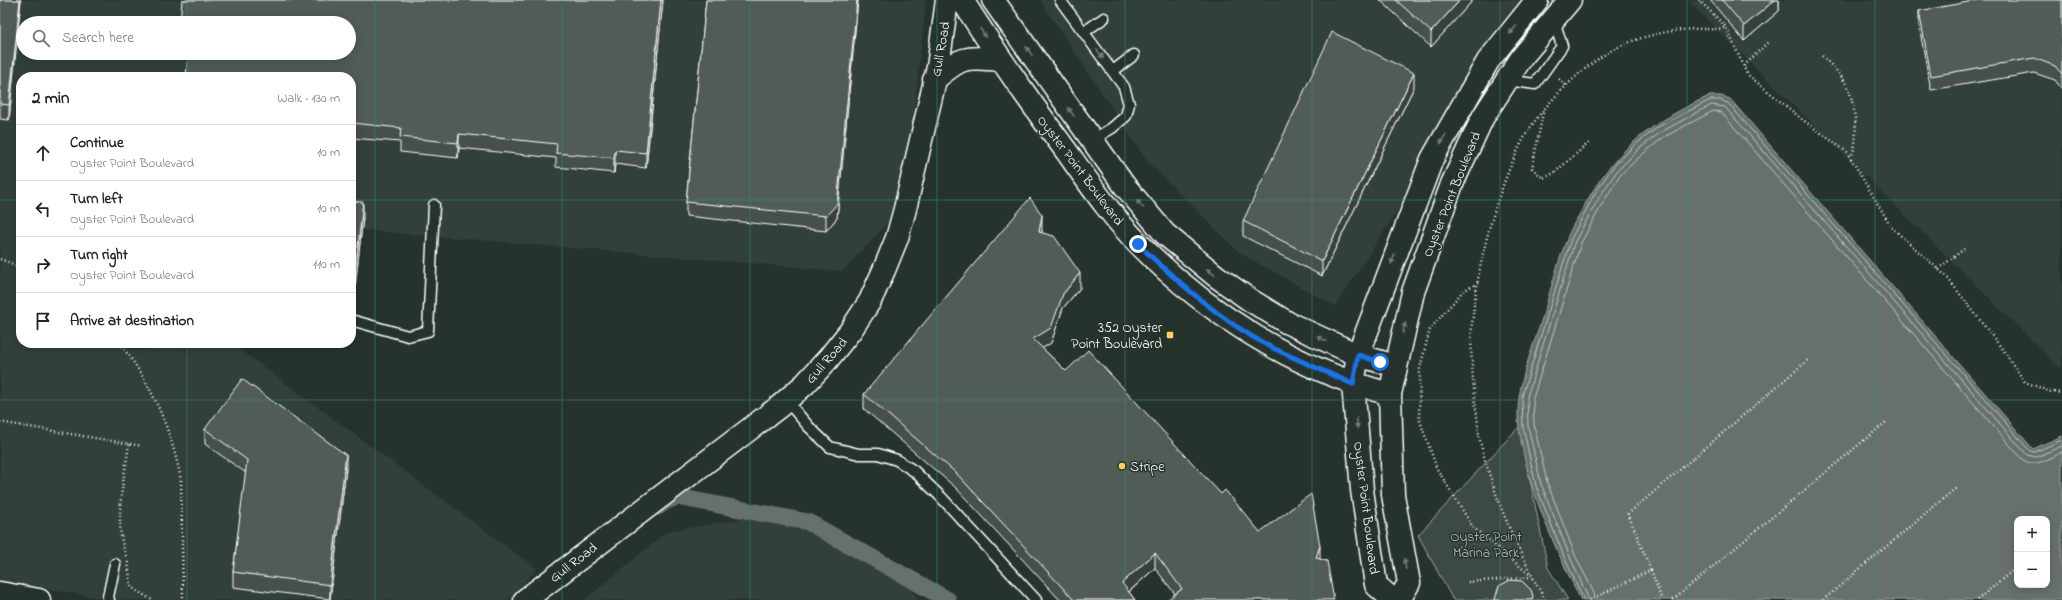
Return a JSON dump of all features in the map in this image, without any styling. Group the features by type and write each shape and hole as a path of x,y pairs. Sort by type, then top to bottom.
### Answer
{"street":[{"name":"Gull Road","path":"525,600 786,400 805,384 828,359 851,330 870,301 897,238 934,80 947,0"},
{"name":"Oyster Point Boulevard","path":"962,0 1000,60 1119,220 1138,244 1179,282 1232,322 1266,344 1353,384 1390,394"},
{"name":"Oyster Point Boulevard","path":"993,0 1124,185 1165,234 1216,276 1250,300 1288,323 1358,355 1395,366"},
{"name":"Oyster Point Boulevard","path":"1393,600 1376,585 1362,490 1353,384 1358,355 1432,159 1488,61 1537,0"},
{"name":"Oyster Point Boulevard","path":"1399,600 1409,583 1393,495 1390,394 1395,366 1413,292 1449,191 1483,117 1522,57 1570,0"},
{"path":"934,80 949,67 966,58 1000,60"},
{"path":"1468,96 1488,108"},
{"path":"0,593 39,600"}],"lane":[{"path":"1060,0 1124,87 1129,104 1126,116 1112,128 1092,140"},
{"path":"1084,32 1104,18"},
{"path":"1113,71 1134,54"},
{"path":"356,321 408,336 428,331 434,205"},
{"path":"786,400 809,427 830,447 859,454 878,454 897,460 914,471 941,497 1036,600"},
{"path":"110,600 108,597 115,564"}],"path":[{"path":"1698,0 1726,27 1747,74 1803,120 1847,152 1892,228 1946,276 2025,382 2050,392 2062,393"},
{"path":"1545,600 1520,554 1499,502 1480,444 1472,376 1472,325 1483,255 1498,200 1526,135 1566,86 1604,55 1656,32 1696,29 1720,30 1726,27"},
{"path":"1744,66 1769,41"},
{"path":"1822,56 1844,80 1849,90 1856,134 1856,148 1851,158"},
{"path":"1559,79 1566,86"},
{"path":"1543,113 1532,168 1543,178 1554,173 1591,141"},
{"path":"1938,270 1964,248"},
{"path":"0,259 16,265"},
{"path":"1479,283 1463,291 1430,329 1420,368 1419,418 1437,469 1473,527 1532,577"},
{"path":"123,348 130,356 148,387 166,428 178,467 181,494 183,600"},
{"path":"1662,600 1628,514 1809,359"},
{"path":"0,422 142,446"},
{"path":"1673,600 1886,422"},
{"path":"129,444 121,497 121,528 124,552 130,567 131,587 152,600"},
{"path":"1822,600 1956,488"},
{"path":"1977,600 2014,569"},
{"path":"1590,600 1651,570"},
{"path":"1468,582 1532,577"}],"shaded area":[{"path":"0,0 926,0 904,205 843,271 356,229 356,72 16,72 16,348 130,348 134,350 162,348 238,348 537,569 508,600 110,600 0,580"},
{"path":"1040,0 1536,0 1335,306 1240,253 1148,162"},
{"path":"1687,0 2062,0 2062,366 2060,368"},
{"path":"793,511 893,567 919,600 585,600 668,531"}],"green space":[{"name":"Oyster Point Marina Park","path":"1519,427 1548,568 1568,600 1453,600 1418,535"}],"water":[{"path":"1709,96 1721,96 1730,99 2033,449 2062,436 2062,600 1581,600 1552,538 1528,473 1519,428 1518,415 1521,389 1527,363 1568,235 1594,189 1620,155 1651,128"}],"building":[{"path":"0,0 20,0 18,16 16,16 16,38 9,105 0,104"},
{"path":"182,0 661,0 646,153 615,150 614,158 556,153 557,144 459,134 458,143 400,137 401,128 356,124 356,72 186,72 187,60 356,60 356,16 181,16"},
{"path":"706,0 857,0 837,204 826,216 686,202"},
{"path":"1396,0 1460,0 1431,32"},
{"path":"1722,0 1775,0 1744,26"},
{"path":"1979,0 2062,0 2062,74 2055,66 2034,58 1931,76 1919,11"},
{"path":"1332,32 1414,73 1322,261 1243,221"},
{"path":"1030,198 1042,215 1039,232 1054,236 1080,273 1063,294 1051,328 1033,339 1066,371 1088,350 1221,494 1225,490 1260,532 1311,494 1320,546 1316,558 1327,561 1334,600 1167,600 1182,589 1155,553 1122,583 1135,600 1074,600 956,473 864,394"},
{"path":"356,201 363,202 356,264"},
{"path":"242,379 346,455 330,585 233,572 247,460 205,429"},
{"path":"1510,580 1522,581 1531,590 1533,596 1532,600 1495,600 1499,586"}],"waterway":[{"path":"658,507 666,501 677,497 808,522 948,600"}],"place":[{"name":"352 Oyster Point Boulevard","path":"1170,335"},
{"name":"Stripe","path":"1122,466"}],"route":[{"path":"1138,244 1179,282 1232,322 1266,344 1353,384 1358,355 1380,362"}]}
